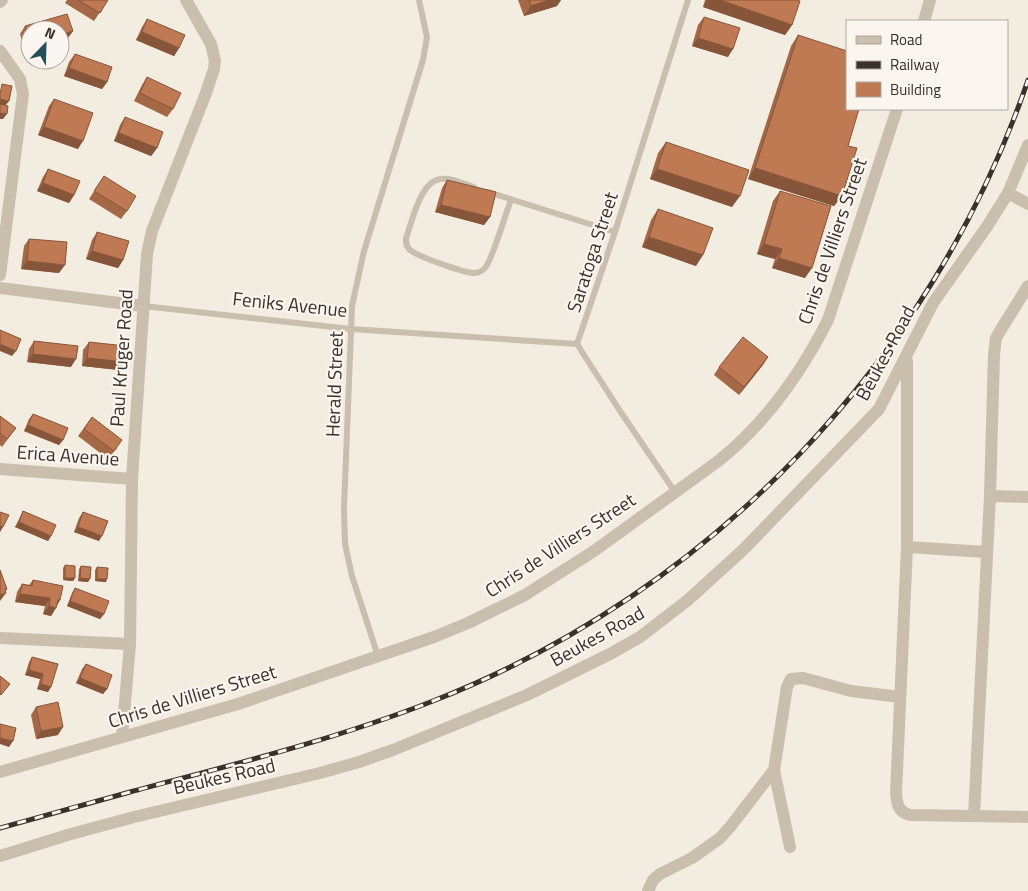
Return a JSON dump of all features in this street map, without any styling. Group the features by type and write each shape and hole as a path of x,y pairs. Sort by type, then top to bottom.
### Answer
{"street":[{"name":"Paul Kruger Road","path":"122,737 130,644 132,479 148,254 152,231 206,93 215,61 210,44 186,0"},
{"path":"924,20 930,0"},
{"path":"0,51 20,79 23,104 0,276"},
{"name":"Chris de Villiers Street","path":"0,772 238,704 460,626 525,595 594,550 736,447 775,403 828,320 897,110"},
{"name":"Beukes Road","path":"0,856 134,817 359,762 527,695 640,637 676,610 750,543 879,409 933,304 1008,193 1028,146"},
{"path":"1008,193 1028,204"},
{"path":"974,816 990,496 995,344 1000,330 1028,286"},
{"name":"Feniks Avenue","path":"0,288 143,306"},
{"path":"907,355 907,547 896,793 899,809 910,815 1028,817"},
{"name":"Erica Avenue","path":"0,469 132,479"},
{"path":"990,496 1028,497"},
{"path":"907,547 986,552"},
{"path":"0,638 130,644"},
{"path":"790,847 774,770 787,688 791,679 803,678 851,691 900,697"},
{"path":"648,891 653,880 660,874 692,858 720,838 774,770"}],"lane":[{"name":"Herald Street","path":"378,656 352,576 345,544 344,507 352,306 357,275 423,60 427,37 419,0"},
{"name":"Saratoga Street","path":"577,344 615,232 688,0"},
{"path":"511,200 489,261 482,270 474,273 451,267 414,252 408,246 406,238 421,197 425,189 439,179 451,179 511,200 615,232"},
{"name":"Feniks Avenue","path":"143,306 351,329 577,344"},
{"path":"577,344 675,492"}],"building":[{"path":"78,0 108,0 100,13"},
{"path":"529,0 549,0 531,6"},
{"path":"720,0 797,0 800,1 792,25"},
{"path":"67,14 69,20 46,20"},
{"path":"704,17 740,28 733,49 698,38"},
{"path":"147,19 185,35 179,48 142,32"},
{"path":"798,35 846,51 846,110 859,110 848,146 857,148 842,196 755,168"},
{"path":"75,54 112,67 107,82 70,68"},
{"path":"147,77 181,93 173,109 140,93"},
{"path":"2,84 12,86 9,101 0,99"},
{"path":"54,99 93,113 83,141 44,127"},
{"path":"0,104 8,106 7,114 0,113"},
{"path":"125,117 163,132 157,148 119,133"},
{"path":"666,142 749,170 740,196 657,169"},
{"path":"48,169 80,181 74,195 43,183"},
{"path":"104,176 136,196 127,211 94,191"},
{"path":"447,180 496,192 490,217 441,205"},
{"path":"780,191 831,206 812,268 779,258 782,249 764,244"},
{"path":"658,209 713,228 703,255 649,237"},
{"path":"97,232 129,241 123,260 92,251"},
{"path":"29,239 67,242 65,265 27,261"},
{"path":"0,330 21,339 16,351 0,344"},
{"path":"743,337 768,357 744,387 719,367"},
{"path":"34,341 78,346 76,359 33,354"},
{"path":"89,342 126,346 125,362 87,358"},
{"path":"33,414 68,428 63,440 28,425"},
{"path":"0,416 16,428 7,439 0,433"},
{"path":"92,417 122,440 114,451 84,429"},
{"path":"23,511 56,525 51,536 19,522"},
{"path":"0,512 9,515 3,527 0,526"},
{"path":"83,512 108,521 102,536 78,527"},
{"path":"65,565 75,566 75,578 65,578"},
{"path":"81,566 91,567 90,579 80,578"},
{"path":"97,567 108,568 107,579 97,579"},
{"path":"0,570 7,589 5,589 6,593 0,595"},
{"path":"33,580 63,586 56,608 49,606 50,598 20,594 22,584 32,586"},
{"path":"75,588 109,601 104,614 70,601"},
{"path":"32,657 58,664 51,687 41,684 43,674 29,670"},
{"path":"86,664 112,675 107,689 80,678"},
{"path":"0,676 10,684 1,695 0,694"},
{"path":"58,702 63,727 41,731 36,707"},
{"path":"0,724 16,728 13,741 0,738"}],"railway":[{"path":"0,828 282,751 396,715 433,701 534,655 629,598 718,531 798,455 871,371 933,280 986,183 1028,80"}]}
